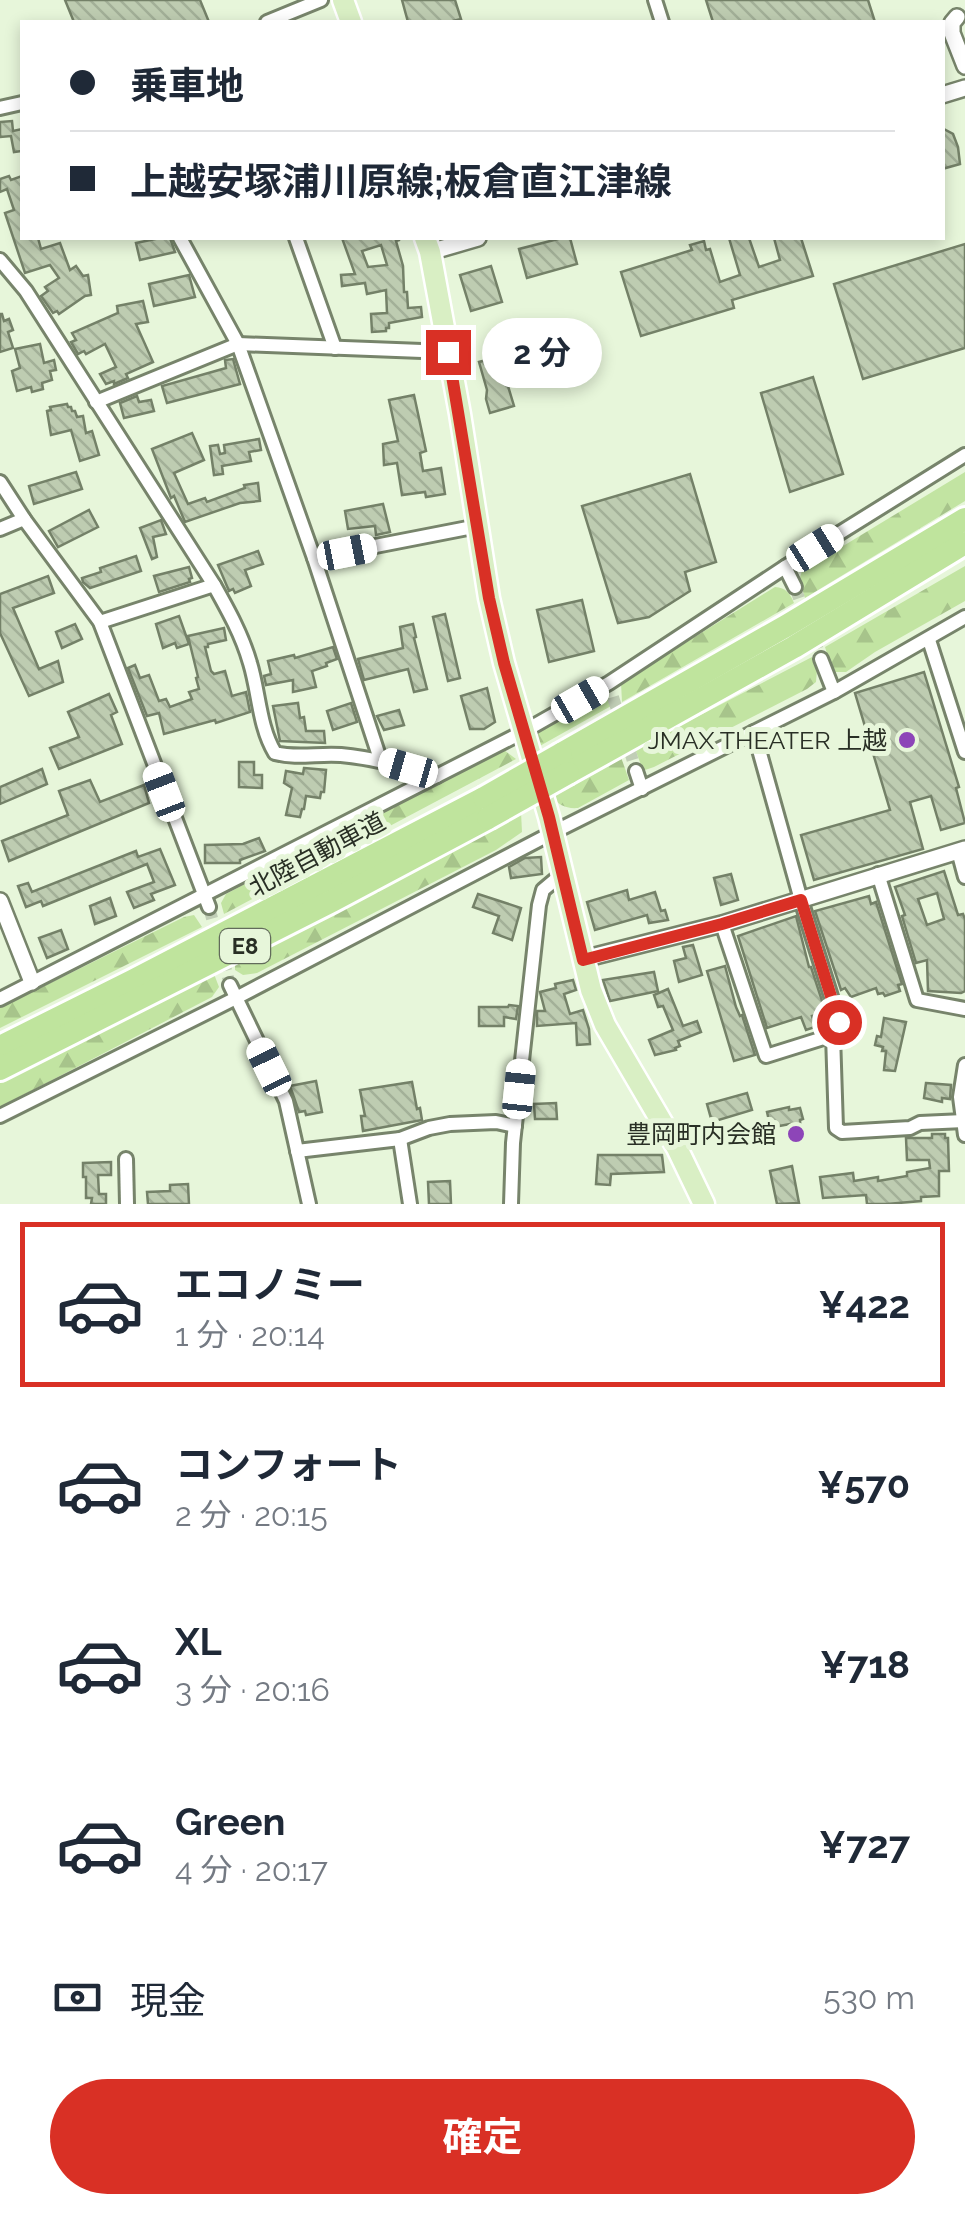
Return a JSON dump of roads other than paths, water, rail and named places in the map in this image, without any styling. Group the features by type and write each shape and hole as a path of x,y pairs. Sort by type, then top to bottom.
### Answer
{"highway":[{"name":"北陸自動車道","path":"0,1069 297,919 564,764 965,518"},
{"name":"北陸自動車道","path":"564,764 794,647 965,543"},
{"path":"794,647 965,556"},
{"name":"北陸自動車道","path":"0,1046 486,808"}],"main road":[{"path":"427,245 489,598 591,990 605,1025 677,1148 704,1204"}],"street":[{"path":"271,20 322,0"},
{"path":"958,17 952,22 952,33 965,66"},
{"path":"181,240 238,344 380,760"},
{"path":"297,240 335,348"},
{"path":"427,245 463,240"},
{"path":"0,260 26,291 214,585 250,659 267,740 275,752 287,756 336,754 380,760 437,776"},
{"path":"96,402 238,344 448,352"},
{"path":"0,998 206,901 437,776 611,690 785,567 965,455"},
{"path":"0,482 100,622 206,901"},
{"path":"0,529 24,519"},
{"path":"314,558 478,526"},
{"path":"785,567 794,587"},
{"path":"100,622 214,585"},
{"path":"0,1116 233,992 834,692 965,617"},
{"path":"929,640 965,752"},
{"path":"821,659 834,692"},
{"path":"722,924 766,1056 838,1031 839,1022 754,732"},
{"path":"636,771 642,789"},
{"path":"583,960 722,924 961,850 965,877"},
{"path":"511,1204 515,1126 538,905 543,890 562,874"},
{"path":"878,874 916,1000 965,1009"},
{"path":"0,901 32,982"},
{"path":"233,992 286,1101 308,1204"},
{"path":"833,1035 836,1128 842,1132 964,1121"},
{"path":"965,1065 960,1096 965,1135"},
{"path":"297,1151 400,1139 450,1124 496,1122 515,1126"},
{"path":"400,1139 410,1204"},
{"path":"126,1159 127,1204"}],"tunnel":[{"path":"795,587 821,659"},
{"path":"613,697 636,771"},
{"path":"209,907 230,985"}],"place":[{"name":"JMAX THEATER 上越","path":"907,740"},
{"name":"豊岡町内会館","path":"796,1134"}]}
